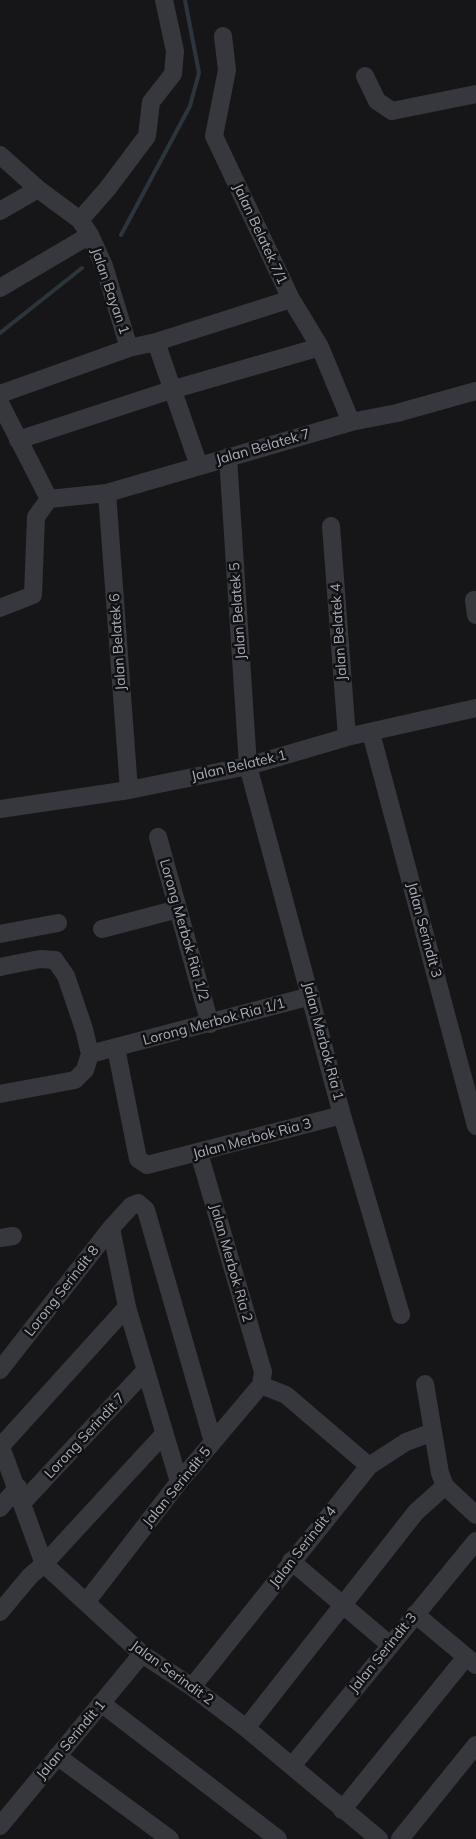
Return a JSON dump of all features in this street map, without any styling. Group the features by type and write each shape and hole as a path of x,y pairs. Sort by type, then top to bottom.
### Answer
{"street":[{"path":"80,220 108,188 147,136 151,102 173,74 175,51 164,0"},
{"name":"Jalan Belatek 7/1","path":"223,36 227,70 214,136 291,299 320,347 351,422"},
{"path":"365,76 377,101 392,111 476,94"},
{"name":"Jalan Bayan 1","path":"0,155 38,188 80,220 90,235 104,266 129,348"},
{"path":"0,211 38,188"},
{"path":"0,288 90,235"},
{"path":"0,394 129,348 156,342 291,299"},
{"path":"156,342 171,390 199,466"},
{"path":"18,440 171,390 320,347"},
{"name":"Jalan Belatek 7","path":"49,499 108,493 351,422 397,413 476,391"},
{"path":"0,403 49,499 36,517 33,595 0,608"},
{"name":"Jalan Belatek 5","path":"228,457 248,766"},
{"name":"Jalan Belatek 6","path":"108,493 130,790"},
{"name":"Jalan Belatek 4","path":"332,526 347,737"},
{"name":"Jalan Belatek 1","path":"0,809 130,790 248,766 347,737 371,734 476,708"},
{"name":"Jalan Serindit 3","path":"371,734 476,1126"},
{"name":"Jalan Merbok Ria 1","path":"248,766 342,1115 400,1315"},
{"name":"Lorong Merbok Ria 1/2","path":"158,837 210,1024"},
{"path":"102,929 178,909"},
{"path":"0,934 58,923"},
{"path":"0,967 40,959 55,960 66,976 90,1054 85,1070 75,1080 0,1094"},
{"name":"Lorong Merbok Ria 1/1","path":"90,1054 311,996"},
{"name":"Jalan Merbok Ria 3","path":"116,1048 138,1159 147,1165 342,1115"},
{"name":"Jalan Merbok Ria 2","path":"198,1153 262,1379"},
{"path":"111,1228 131,1206 138,1204 146,1210 213,1442"},
{"name":"Lorong Serindit 8","path":"111,1228 127,1307 179,1482"},
{"name":"Lorong Serindit 8","path":"0,1370 111,1228"},
{"path":"1,1445 127,1307"},
{"name":"Lorong Serindit 7","path":"0,1508 20,1494 146,1370"},
{"path":"262,1379 286,1395 369,1466"},
{"name":"Jalan Serindit 5","path":"87,1602 179,1482 262,1379"},
{"path":"424,1384 440,1473 445,1486 476,1515"},
{"name":"Jalan Serindit 4","path":"192,1687 369,1466 406,1442 433,1432"},
{"path":"0,1612 30,1576 44,1564 164,1434"},
{"name":"Jalan Serindit 2","path":"1,1445 44,1564 142,1654 192,1687 246,1728 379,1839"},
{"path":"246,1728 416,1512 445,1486"},
{"name":"Jalan Serindit 3","path":"292,1766 389,1644 476,1541"},
{"path":"291,1561 389,1644"},
{"path":"342,1810 471,1661 415,1614"},
{"name":"Jalan Serindit 1","path":"0,1826 142,1654"},
{"path":"101,1704 278,1839"},
{"path":"400,1839 476,1745"},
{"path":"57,1756 170,1839"}],"waterway":[{"path":"121,235 190,106 199,73 185,0"},
{"path":"0,333 82,268"}]}
